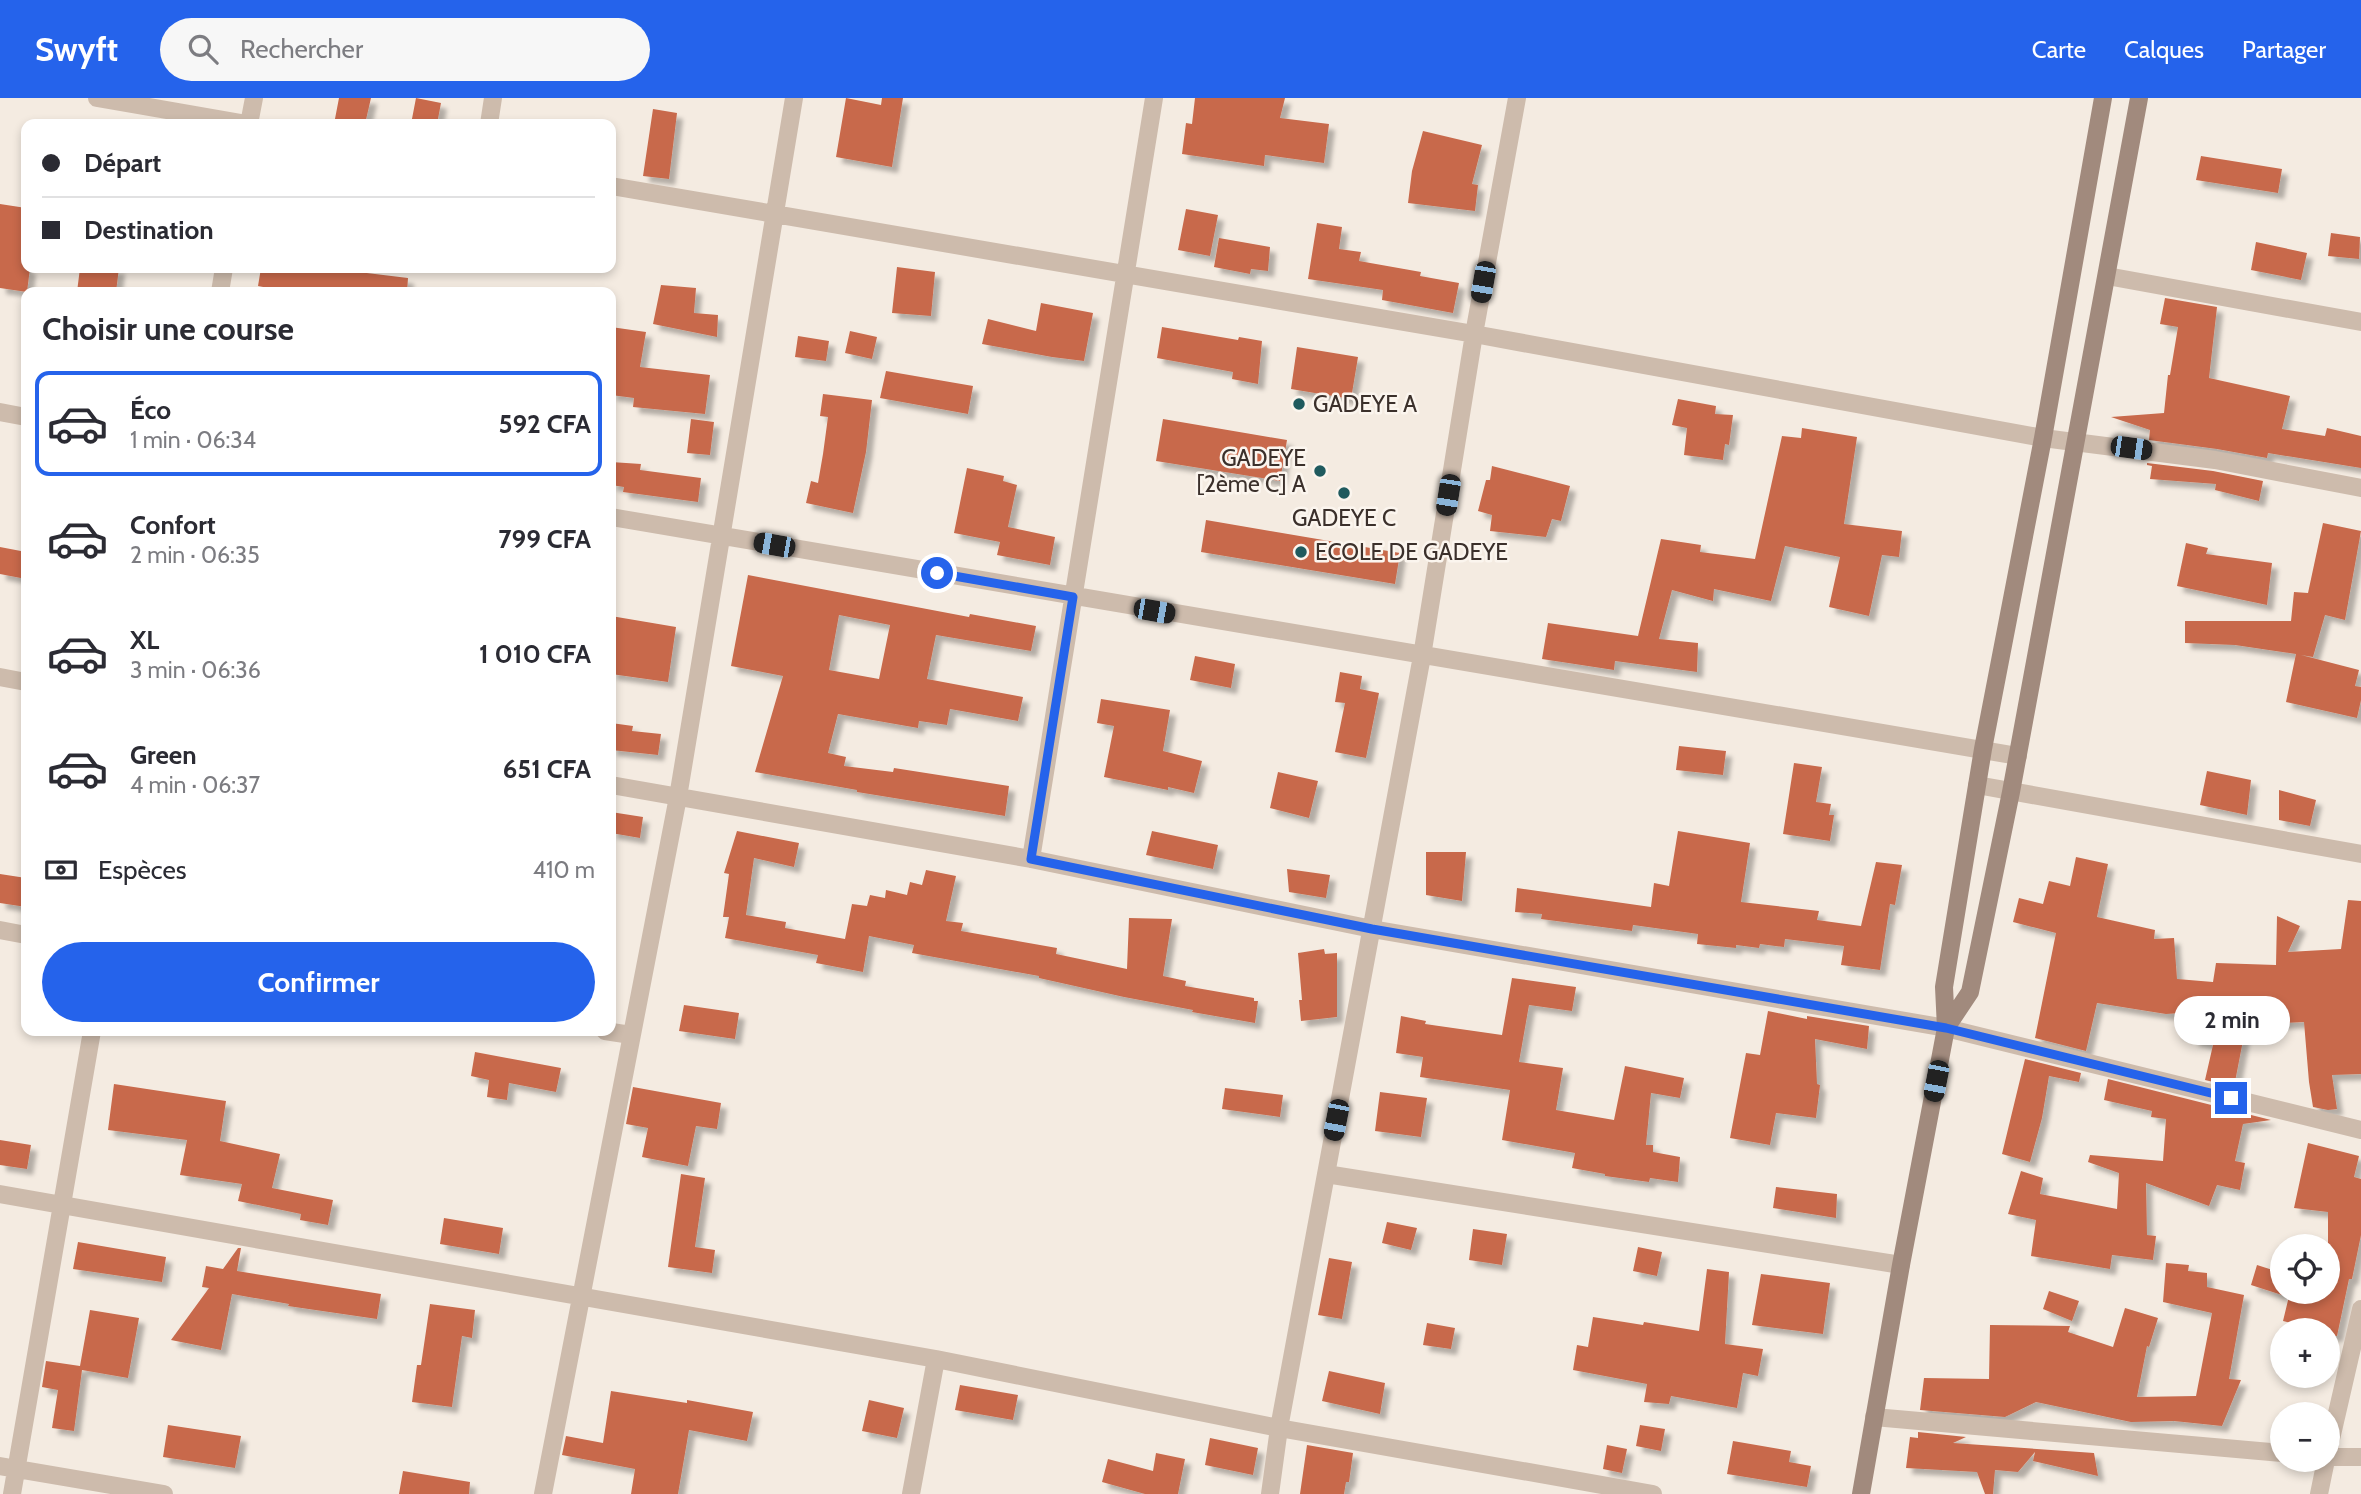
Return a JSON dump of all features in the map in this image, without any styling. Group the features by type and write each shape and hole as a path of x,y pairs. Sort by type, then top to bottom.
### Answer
{"street":[{"path":"97,98 219,119"},
{"path":"249,119 254,98"},
{"path":"490,119 493,98"},
{"path":"542,1494 678,797 719,536 794,98"},
{"path":"1031,859 1154,98"},
{"path":"1270,1494 1279,1427 1422,656 1474,334 1517,98"},
{"path":"1861,1494 1946,1028 1944,987 1983,749 2043,438 2103,98"},
{"path":"1946,1028 1970,992 2018,756 2139,98"},
{"path":"616,187 1474,334 2043,438 2216,460 2361,488"},
{"path":"2107,276 2361,322"},
{"path":"0,412 21,416"},
{"path":"616,518 2018,756"},
{"path":"0,677 21,681"},
{"path":"1977,785 2361,854"},
{"path":"616,786 1031,859 1372,929 1946,1028 2361,1130"},
{"path":"0,930 21,934"},
{"path":"616,1033 631,1035"},
{"path":"12,1494 8,1467 62,1205 91,1036"},
{"path":"1326,1174 1901,1265"},
{"path":"0,1194 936,1359 1279,1427 1653,1494"},
{"path":"2339,1402 2361,1309"},
{"path":"911,1494 936,1359"},
{"path":"1874,1417 2270,1452"},
{"path":"2340,1456 2361,1457"},
{"path":"8,1467 164,1494"},
{"path":"2319,1494 2324,1472"}],"building":[{"path":"339,98 371,98 366,119 335,119"},
{"path":"416,98 441,103 438,119 412,119"},
{"path":"846,98 881,105 882,98 903,98 892,167 836,157"},
{"path":"1195,98 1285,98 1280,118 1329,124 1324,163 1265,155 1264,166 1182,154 1186,123 1192,124"},
{"path":"653,109 677,113 669,179 643,176"},
{"path":"1423,131 1482,145 1472,184 1478,185 1475,211 1408,203 1412,171"},
{"path":"2201,156 2282,169 2278,193 2196,180"},
{"path":"0,204 21,207 21,273 29,273 28,287 21,287 21,291 0,288"},
{"path":"1186,209 1218,215 1210,256 1178,250"},
{"path":"1317,223 1342,227 1339,249 1361,252 1359,261 1421,272 1420,276 1459,283 1453,313 1382,300 1383,290 1308,279"},
{"path":"2331,233 2360,237 2359,259 2328,256"},
{"path":"1219,238 1270,247 1268,271 1251,269 1250,274 1214,267"},
{"path":"2256,242 2307,253 2301,280 2251,270"},
{"path":"897,267 935,272 931,316 892,313"},
{"path":"79,273 118,273 117,287 78,287"},
{"path":"260,273 367,273 408,278 407,287 258,286"},
{"path":"661,285 696,288 694,313 718,315 717,337 653,324"},
{"path":"2165,298 2217,307 2209,378 2290,396 2282,429 2325,436 2327,428 2361,436 2361,468 2268,453 2267,458 2149,440 2150,430 2111,417 2164,413 2168,375 2178,327 2160,324"},
{"path":"1041,303 1093,313 1084,361 982,344 988,319 1036,331"},
{"path":"1162,327 1238,340 1239,337 1262,341 1258,384 1232,379 1233,372 1157,358"},
{"path":"616,328 646,332 640,367 710,375 705,414 633,407 634,398 616,396"},
{"path":"850,331 877,337 872,359 845,353"},
{"path":"798,336 829,341 826,361 795,357"},
{"path":"1297,347 1358,357 1351,399 1291,389"},
{"path":"886,371 973,386 968,414 880,398"},
{"path":"823,394 872,400 866,452 853,513 806,503 811,481 818,483 823,454 828,417 820,416"},
{"path":"1678,399 1716,406 1715,414 1733,415 1729,445 1725,444 1723,460 1684,455 1687,428 1672,425"},
{"path":"691,419 714,422 710,455 687,453"},
{"name":"ECOLE DE GADEYE","path":"1163,419 1287,440 1280,481 1156,461"},
{"path":"1802,428 1857,437 1844,524 1902,531 1899,557 1882,555 1869,616 1829,607 1840,557 1785,546 1771,601 1714,589 1713,601 1672,590 1659,639 1698,643 1697,672 1615,661 1614,670 1542,659 1548,623 1638,636 1661,539 1701,545 1700,552 1755,559 1782,436 1801,438"},
{"path":"616,462 641,464 640,470 701,478 698,502 623,492 624,487 616,486"},
{"path":"2147,463 2213,471 2263,481 2259,501 2215,490 2216,484 2150,479 2152,466"},
{"path":"1492,466 1570,486 1561,521 1552,519 1546,537 1490,531 1492,515 1478,511 1486,480 1490,480"},
{"path":"967,468 1004,476 1003,481 1017,485 1008,527 1055,537 1050,565 997,555 1000,542 954,533"},
{"name":"ECOLE DE GADEYE","path":"1206,520 1400,553 1395,584 1201,552"},
{"path":"2323,523 2361,531 2345,620 2325,615 2313,657 2301,655 2359,670 2355,686 2361,687 2357,718 2286,702 2296,654 2235,645 2185,643 2185,621 2291,621 2294,592 2308,593"},
{"path":"2186,543 2208,548 2206,554 2272,563 2267,605 2177,586"},
{"path":"0,547 21,551 21,578 0,574"},
{"path":"748,575 969,617 970,614 1036,626 1031,651 936,635 927,679 1023,697 1018,721 950,709 947,725 919,721 918,728 838,714 828,753 846,757 844,766 893,772 894,768 1009,786 1005,816 755,772 783,676 731,666","holes":["839,615 890,625 879,679 829,670"]},
{"path":"616,617 676,627 668,682 616,675"},
{"path":"1195,656 1235,664 1231,688 1190,680"},
{"path":"1340,672 1362,676 1360,689 1379,693 1366,758 1335,752 1345,703 1335,702"},
{"path":"1101,699 1170,710 1163,751 1202,761 1194,793 1104,777 1114,726 1097,723"},
{"path":"616,724 633,726 632,731 661,734 658,755 616,751"},
{"path":"1679,746 1726,751 1723,775 1676,770"},
{"path":"1794,763 1822,767 1816,802 1831,804 1829,815 1834,815 1830,841 1783,834"},
{"path":"2207,771 2251,780 2247,815 2200,805"},
{"path":"1278,772 1318,781 1309,818 1270,808"},
{"path":"2279,790 2316,800 2310,826 2279,820"},
{"path":"616,813 643,817 640,838 616,834"},
{"path":"737,831 799,843 794,867 754,858 746,915 786,922 785,928 845,939 852,904 867,906 870,895 885,898 886,890 907,895 910,882 922,885 926,870 956,876 946,921 963,923 961,931 1057,948 1056,954 1127,969 1129,918 1172,919 1163,976 1186,981 1185,986 1254,998 1254,1001 1258,1001 1255,1023 1192,1012 1193,1010 1124,997 1039,976 912,953 914,945 869,936 863,972 816,963 818,955 725,938 729,917 723,917 729,874 724,873"},
{"path":"1152,831 1218,845 1213,869 1146,855"},
{"path":"1678,831 1750,843 1741,902 1819,911 1817,920 1861,926 1876,862 1902,865 1895,905 1890,904 1880,970 1841,965 1844,946 1785,939 1784,947 1760,944 1759,948 1736,945 1736,948 1697,944 1698,934 1633,925 1632,931 1541,919 1542,914 1515,912 1517,888 1651,907 1654,883 1669,886"},
{"path":"1426,852 1466,852 1462,901 1426,895"},
{"path":"2076,857 2108,864 2097,917 2155,930 2154,939 2174,938 2177,979 2213,982 2216,963 2276,965 2277,916 2300,926 2288,952 2341,949 2348,900 2361,901 2361,1074 2332,1075 2337,1109 2313,1107 2304,1022 2246,1025 2234,1087 2205,1080 2213,1045 2192,1040 2194,1034 2177,1032 2180,1013 2166,1014 2097,1003 2086,1051 2035,1038 2056,933 2013,922 2019,898 2043,904 2049,881 2070,886"},
{"path":"1287,869 1330,875 1326,898 1289,892"},
{"path":"0,874 21,877 21,906 0,903"},
{"path":"1324,949 1325,954 1337,953 1337,1017 1301,1021 1298,953"},
{"path":"1512,978 1576,987 1572,1011 1529,1005 1519,1062 1563,1068 1556,1110 1614,1120 1625,1066 1684,1078 1680,1098 1651,1093 1646,1145 1653,1145 1653,1152 1680,1157 1678,1182 1650,1178 1649,1182 1605,1176 1572,1168 1575,1153 1502,1140 1510,1090 1420,1077 1423,1057 1396,1053 1401,1016 1426,1021 1425,1024 1502,1035"},
{"path":"684,1005 739,1013 735,1039 679,1031"},
{"path":"1768,1011 1807,1019 1807,1016 1869,1026 1867,1049 1815,1039 1817,1084 1820,1085 1816,1118 1776,1113 1770,1145 1730,1138 1746,1053 1760,1055"},
{"path":"475,1052 561,1068 556,1092 509,1083 507,1100 487,1097 489,1080 471,1076"},
{"path":"2025,1059 2081,1073 2079,1082 2049,1076 2042,1118 2030,1162 2002,1154"},
{"path":"2108,1079 2271,1120 2243,1124 2235,1161 2245,1163 2240,1190 2217,1185 2209,1206 2146,1183 2147,1235 2156,1236 2153,1260 2112,1255 2110,1269 2031,1256 2036,1220 2008,1214 2021,1171 2043,1178 2040,1194 2117,1209 2119,1173 2088,1162 2090,1155 2163,1161 2166,1119 2151,1117 2152,1111 2104,1100"},
{"path":"114,1084 226,1101 220,1141 280,1154 272,1188 333,1200 328,1225 300,1220 301,1214 238,1201 242,1184 180,1175 187,1140 108,1130"},
{"path":"633,1087 721,1103 717,1129 696,1126 688,1166 642,1157 648,1128 626,1124"},
{"path":"1225,1088 1283,1095 1280,1117 1222,1109"},
{"path":"1380,1092 1427,1098 1421,1137 1375,1131"},
{"path":"0,1140 31,1145 27,1169 0,1165"},
{"path":"2308,1143 2359,1156 2354,1177 2361,1179 2361,1235 2340,1322 2340,1318 2284,1318 2287,1304 2340,1304 2340,1234 2328,1234 2328,1212 2294,1208"},
{"path":"681,1174 705,1178 695,1247 715,1250 712,1273 668,1267"},
{"path":"1776,1187 1837,1194 1836,1218 1773,1208"},
{"path":"444,1218 503,1228 499,1254 440,1244"},
{"path":"1387,1222 1417,1228 1411,1250 1382,1243"},
{"path":"1473,1229 1507,1234 1502,1265 1469,1260"},
{"path":"78,1242 166,1257 162,1282 73,1269"},
{"path":"1638,1247 1662,1252 1657,1276 1633,1271"},
{"path":"238,1248 241,1248 237,1271 381,1294 377,1319 288,1306 289,1304 232,1294 221,1350 171,1340 209,1288 202,1287 206,1266 223,1269"},
{"path":"1329,1258 1352,1262 1342,1319 1318,1315"},
{"path":"2166,1263 2189,1265 2188,1271 2207,1273 2207,1287 2244,1295 2229,1379 2241,1380 2222,1426 2174,1421 2131,1422 2036,1402 2005,1417 1920,1410 1924,1378 1989,1379 1990,1325 2070,1326 2068,1332 2113,1347 2125,1308 2158,1318 2149,1347 2147,1346 2137,1397 2196,1396 2212,1313 2163,1302"},
{"path":"2257,1265 2270,1269 2270,1291 2251,1285"},
{"path":"1707,1269 1729,1272 1725,1344 1763,1349 1758,1376 1743,1373 1737,1408 1671,1396 1669,1404 1644,1402 1647,1384 1573,1370 1577,1345 1588,1347 1593,1317 1699,1331"},
{"path":"1761,1274 1830,1283 1823,1334 1752,1325"},
{"path":"2049,1291 2079,1301 2072,1321 2043,1309"},
{"path":"430,1304 475,1310 472,1338 462,1336 452,1407 412,1402 417,1365 421,1365"},
{"path":"90,1310 139,1318 128,1378 82,1370 74,1431 52,1428 58,1390 42,1387 46,1361 80,1366"},
{"path":"1427,1323 1455,1328 1451,1349 1423,1345"},
{"path":"1329,1371 1385,1383 1380,1414 1322,1401"},
{"path":"960,1385 1018,1395 1013,1420 955,1410"},
{"path":"611,1391 687,1403 687,1400 753,1412 747,1441 689,1430 678,1494 631,1494 635,1469 562,1455 566,1436 603,1443"},
{"path":"869,1400 904,1408 897,1438 862,1431"},
{"path":"168,1425 241,1436 235,1468 163,1457"},
{"path":"1640,1425 1665,1429 1661,1451 1636,1446"},
{"path":"1918,1432 1966,1437 1953,1443 2094,1453 2098,1476 2033,1461 2035,1452 2018,1472 1995,1470 1993,1494 1985,1494 1977,1472 1906,1468 1910,1437 1918,1438"},
{"path":"1210,1438 1258,1448 1253,1475 1205,1465"},
{"path":"1733,1441 1791,1451 1789,1462 1811,1466 1807,1487 1727,1474"},
{"path":"1307,1445 1353,1453 1349,1482 1346,1482 1344,1494 1300,1494"},
{"path":"1607,1445 1627,1449 1622,1473 1603,1469"},
{"path":"1156,1453 1185,1459 1178,1494 1145,1494 1102,1482 1108,1459 1153,1471"},
{"path":"403,1471 470,1482 469,1494 399,1494"}],"place":[{"name":"GADEYE A","path":"1299,404"},
{"name":"GADEYE [2ème C] A","path":"1320,471"},
{"name":"GADEYE C","path":"1344,493"},
{"name":"ECOLE DE GADEYE","path":"1301,552"}],"route":[{"path":"937,573 1073,597 1031,859 1372,929 1946,1028 2231,1098"}]}
